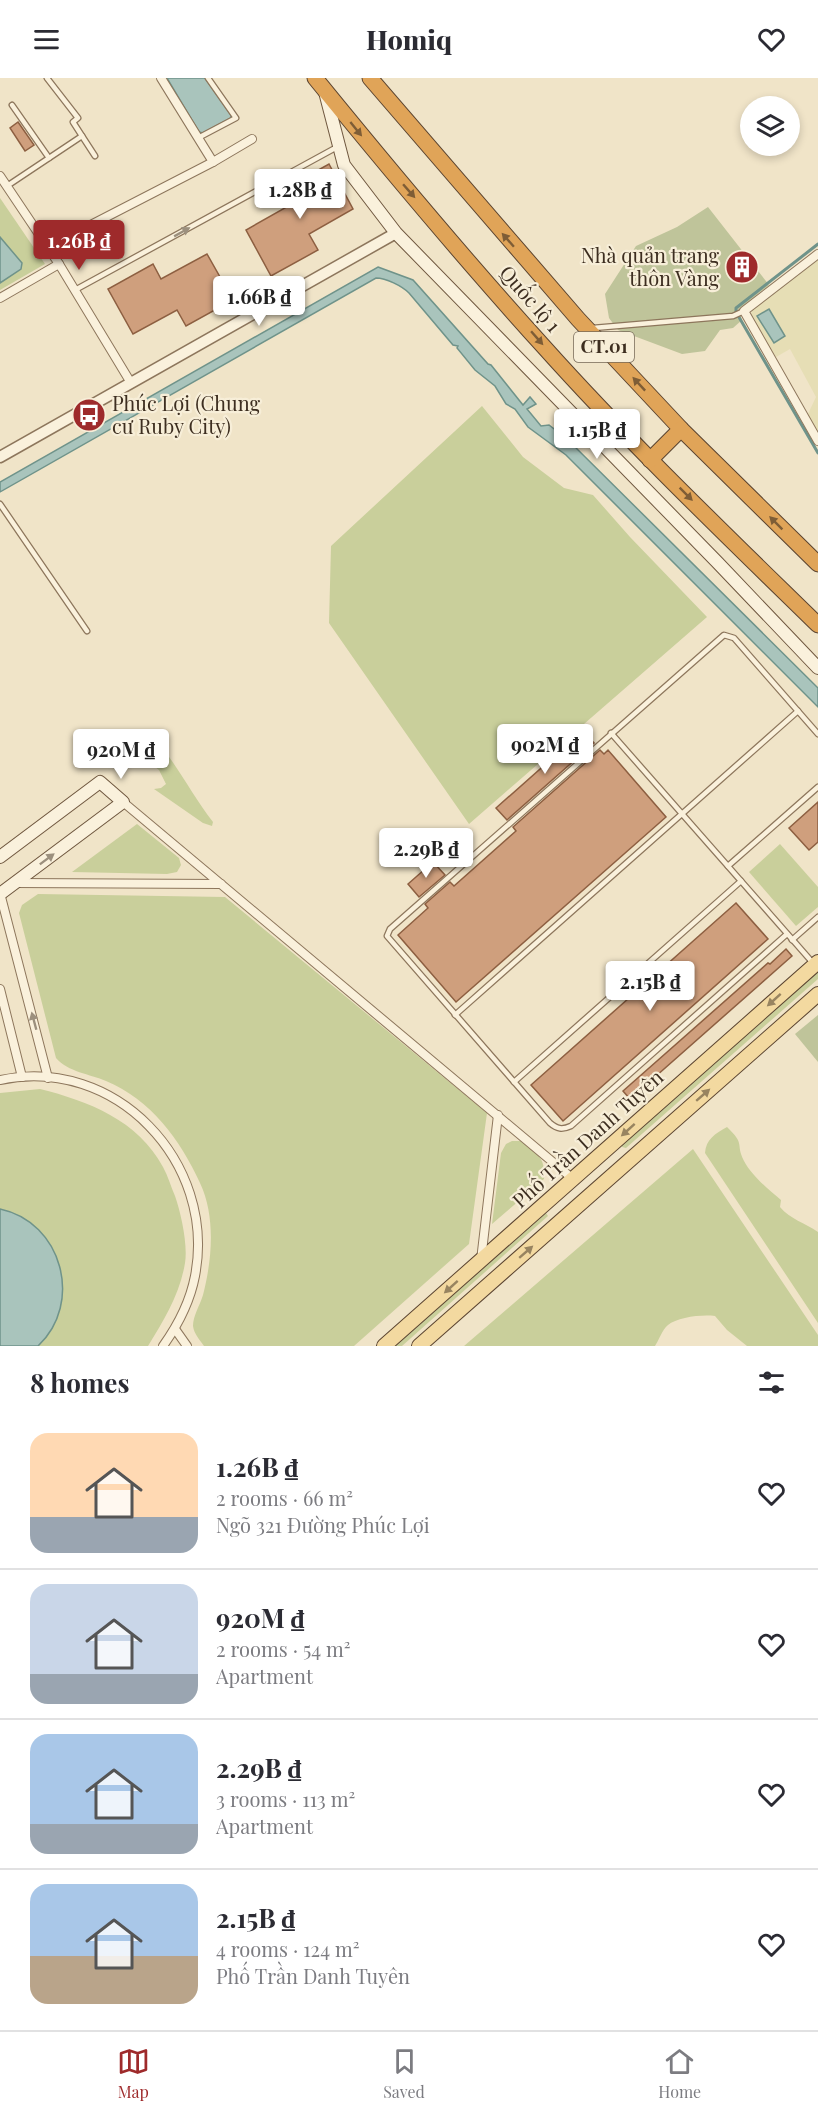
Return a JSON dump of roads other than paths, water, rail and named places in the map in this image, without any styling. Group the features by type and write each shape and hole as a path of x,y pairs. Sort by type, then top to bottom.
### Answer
{"highway":[{"name":"Quốc lộ 1","path":"370,78 586,329 681,429 818,564"},
{"name":"Quốc lộ 1","path":"319,84 370,147 545,347 650,460 818,625"},
{"path":"650,460 681,429"}],"main road":[{"path":"319,84 344,165 396,233 710,554 818,668"},
{"path":"0,857 100,782 123,802 0,894"},
{"name":"Phố Trần Danh Tuyên","path":"384,1346 816,963"},
{"path":"419,1346 818,994"},
{"path":"573,1179 589,1196"}],"street":[{"path":"161,78 213,162"},
{"path":"48,247 213,162 252,139"},
{"path":"3,182 59,264 131,383"},
{"path":"0,457 396,233"},
{"path":"818,254 744,311 818,441"},
{"path":"0,298 59,264"},
{"path":"123,802 573,1179"},
{"path":"14,883 221,884"},
{"path":"0,894 48,1078"},
{"path":"0,988 22,1077"},
{"path":"0,1080 22,1077 48,1078 68,1080 95,1089 121,1102 144,1119 163,1140 178,1164 190,1191 196,1219 198,1247 195,1276 190,1294 175,1329 163,1346"},
{"path":"481,1260 498,1115"},
{"path":"175,1329 187,1346"}],"lane":[{"path":"47,78 78,118 73,122 95,156"},
{"path":"198,138 236,118 208,78"},
{"path":"12,105 49,158"},
{"path":"3,182 49,158 81,136"},
{"path":"75,290 339,146"},
{"path":"586,329 733,316 744,311"},
{"path":"0,504 87,631"},
{"path":"787,934 571,1126 564,1129 556,1128 514,1082 389,939 388,932 724,634 734,638 818,734"},
{"path":"455,1015 798,711"},
{"path":"611,733 792,940 816,963"},
{"path":"728,866 818,786"},
{"path":"514,1082 741,881"},
{"path":"792,940 818,917"}],"water":[{"path":"167,78 205,78 231,118 203,133 199,132"},
{"path":"0,237 22,263 21,269 0,283"},
{"path":"378,267 413,280 491,365 523,405 530,397 536,404 527,409 541,426 549,425 567,439 818,688 818,707 566,455 528,427 515,409 506,404 495,386 475,370 457,348 458,346 453,345 409,293 384,279 376,278 0,492 0,482"},
{"path":"769,309 785,336 774,343 757,316"},
{"path":"0,1209 21,1217 39,1230 60,1266 63,1287 60,1308 52,1328 38,1346 0,1346"}],"waterway":[{"path":"818,244 736,308 736,312 818,453"}],"place":[{"name":"Nhà quản trang thôn Vàng","path":"742,267"},
{"name":"Phúc Lợi (Chung cư Ruby City)","path":"89,415"}]}
